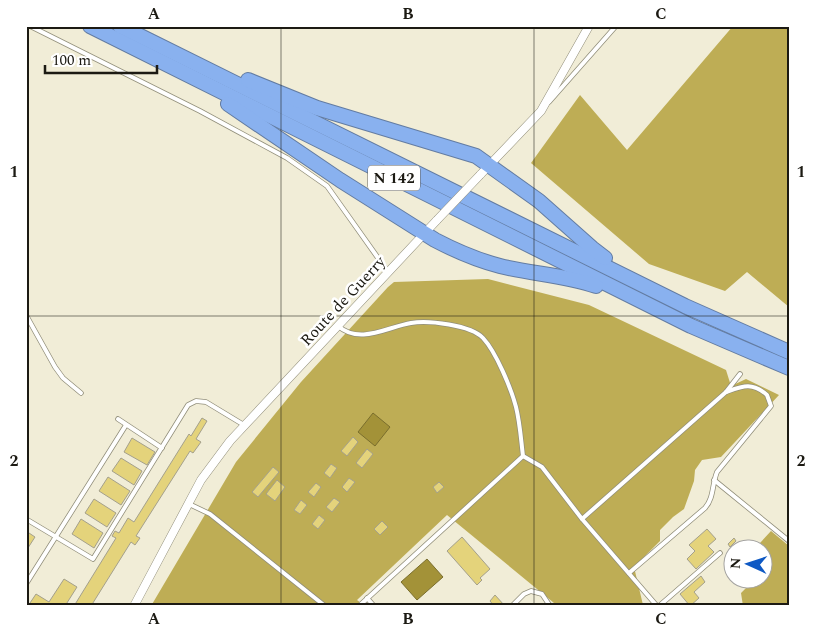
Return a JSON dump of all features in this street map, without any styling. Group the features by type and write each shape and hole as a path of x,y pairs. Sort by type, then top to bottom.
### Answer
{"highway":[{"name":"N 142","path":"90,26 691,326 789,368"},
{"name":"N 142","path":"120,26 686,306 789,352"},
{"path":"120,26 262,87 317,108 476,156 485,170 539,201 592,248 636,281"},
{"path":"148,56 239,111 340,180 450,248 478,260 586,283 640,300"}],"street":[{"name":"Route de Guerry","path":"134,606 201,480 230,441 541,111 590,26"}],"lane":[{"path":"30,26 200,111 287,158 327,186 389,273"},
{"path":"541,111 562,90 616,26"},
{"path":"26,315 55,367 63,378 81,392"},
{"path":"338,326 344,331 358,335 389,330 411,323 435,323 470,329 483,338 499,364 516,406 523,456"},
{"path":"582,518 726,392 740,374"},
{"path":"629,573 705,508 711,497 717,472 771,406 767,395 754,387 746,385 726,392"},
{"path":"26,519 92,559 188,405 196,401 206,402 244,426"},
{"path":"118,419 162,448"},
{"path":"26,584 126,425"},
{"path":"523,456 542,467 582,518 656,605 720,553"},
{"path":"359,606 523,456"},
{"path":"714,480 789,541"},
{"path":"188,504 210,514 325,606"},
{"path":"512,606 524,594 532,591 542,594 550,606"},
{"path":"367,598 374,606"}],"shaded area":[{"path":"733,26 789,26 789,307 747,272 725,291 649,264 531,163 580,95 627,150"},
{"path":"488,279 589,305 726,370 731,386 746,379 779,395 721,457 702,460 695,470 694,481 684,509 660,530 660,541 634,567 643,605 555,606 554,603 447,515 357,600 365,606 151,606 236,462 301,382 388,287 394,282"},
{"path":"373,413 390,427 375,446 358,432"},
{"path":"771,531 789,546 789,606 743,606 741,593 744,590 772,590 772,540 763,540"},
{"path":"427,559 443,577 417,600 401,582"}],"building":[{"path":"202,418 207,421 196,439 201,442 193,453 190,451 136,536 140,538 135,545 131,542 91,606 74,606 116,538 112,536 115,531 119,533 128,518 134,522 189,434 191,436"},
{"path":"353,437 358,442 347,456 341,451"},
{"path":"132,438 155,452 147,465 124,452"},
{"path":"367,449 373,454 362,468 356,463"},
{"path":"121,458 142,471 134,485 112,471"},
{"path":"331,464 337,468 330,478 324,473"},
{"path":"273,467 279,472 258,497 252,492"},
{"path":"108,477 130,491 121,505 99,491"},
{"path":"349,478 355,482 347,492 342,487"},
{"path":"277,480 285,487 275,501 266,494"},
{"path":"439,482 444,487 437,493 433,487"},
{"path":"316,483 321,487 314,497 308,492"},
{"path":"334,498 340,502 332,512 326,507"},
{"path":"94,499 116,513 107,527 85,513"},
{"path":"301,500 307,505 300,514 294,510"},
{"path":"319,515 325,520 318,529 312,524"},
{"path":"81,519 103,533 94,548 72,534"},
{"path":"382,521 388,527 380,535 374,529"},
{"path":"707,529 716,539 708,546 714,552 696,569 687,559 695,551 689,545"},
{"path":"26,531 35,537 26,551"},
{"path":"462,537 490,569 480,578 482,580 477,585 447,551"},
{"path":"701,576 705,582 694,592 699,598 690,606 680,594"},
{"path":"64,579 77,587 65,606 28,606 36,594 49,602"},
{"path":"495,595 504,606 494,606 490,601"}]}
